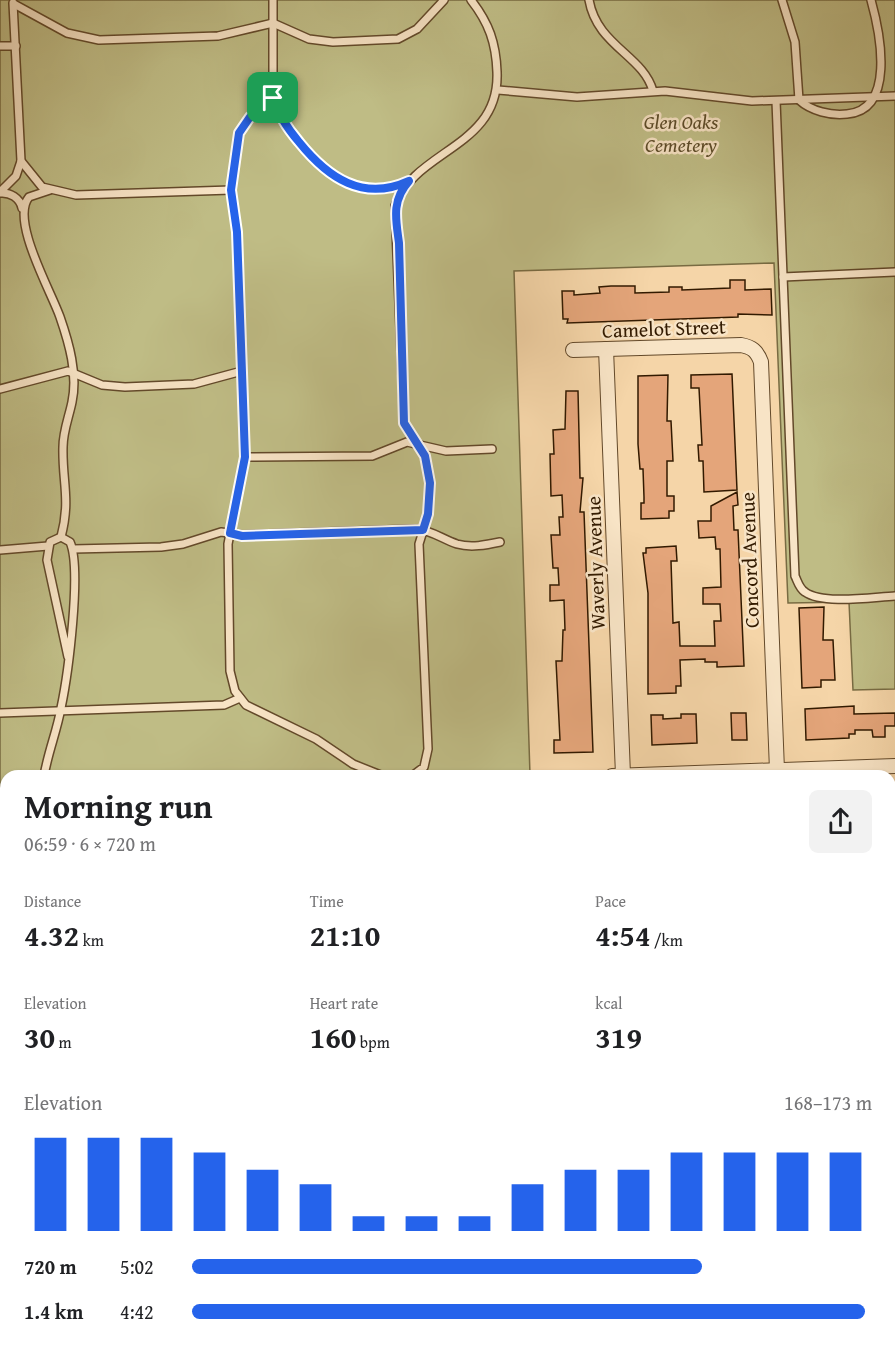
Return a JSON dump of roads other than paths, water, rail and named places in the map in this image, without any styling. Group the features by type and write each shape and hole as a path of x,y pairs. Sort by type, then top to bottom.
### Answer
{"street":[{"name":"Camelot Street","path":"573,350 741,345 754,349"},
{"name":"Waverly Avenue","path":"606,349 623,770"},
{"name":"Concord Avenue","path":"754,349 761,362 777,770"},
{"path":"777,770 895,766"}],"lane":[{"path":"273,0 273,98 276,109 312,157 335,178 368,190 390,188 409,181 470,134 493,104 498,90 493,36 471,0"},
{"path":"13,2 60,30 99,40 218,36 273,23 319,41 391,40 417,29 444,0"},
{"path":"589,0 593,17 603,33 643,72 652,91"},
{"path":"782,0 795,42 799,100"},
{"path":"799,100 824,113 845,115 866,110 882,96 888,59 871,0"},
{"path":"0,192 16,176 21,161 13,2"},
{"path":"0,46 16,46"},
{"path":"498,90 577,98 652,91 726,99 776,101 895,96"},
{"path":"273,98 250,117 239,133 231,190 237,232 245,457 230,533 230,671 232,683 240,698 254,710 316,739 353,764 368,770"},
{"path":"776,101 795,576 805,593 821,597 895,596"},
{"path":"21,161 35,181 50,190 76,195 231,190"},
{"path":"409,181 399,196 395,217 399,243 404,423 425,456 430,483 428,514 419,555 428,749 424,767 420,770"},
{"path":"22,211 29,197 50,190"},
{"path":"0,192 11,194 21,203 29,239 66,335 74,373 73,400 63,446 67,506 61,537 48,546 0,550"},
{"path":"783,277 895,272"},
{"path":"0,388 24,385 58,374 74,373 102,385 125,387 194,384 242,371"},
{"path":"245,457 366,456 381,454 407,442 446,451 492,449"},
{"path":"73,549 161,547 183,544 216,533 242,536 423,530 460,545 472,546 500,542"},
{"path":"46,770 61,710 76,574 73,549 70,542 61,537"},
{"path":"48,546 47,560 68,657"},
{"path":"0,712 230,705 240,698"}],"park label":[{"name":"Glen Oaks Cemetery","path":"681,132"}]}
